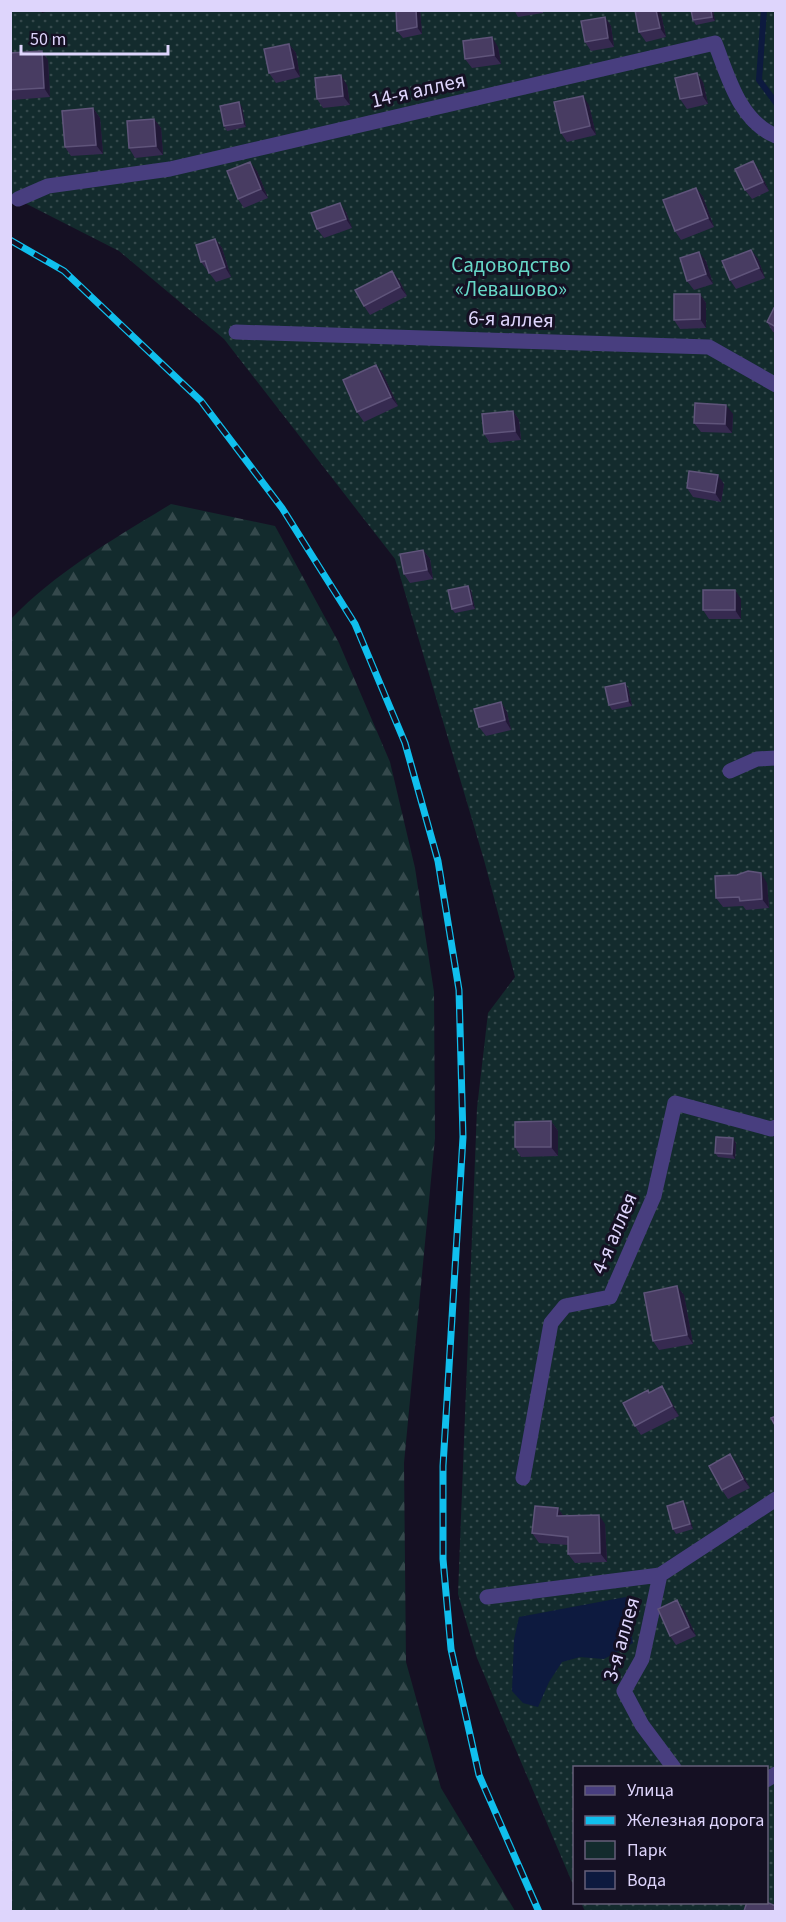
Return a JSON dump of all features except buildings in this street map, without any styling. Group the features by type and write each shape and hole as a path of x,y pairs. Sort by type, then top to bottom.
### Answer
{"lane":[{"name":"14-я аллея","path":"18,200 48,186 170,169 715,43 741,106 768,133 776,136"},
{"name":"6-я аллея","path":"236,332 708,347 776,385"},
{"path":"730,771 757,759 776,758"},
{"name":"4-я аллея","path":"523,1478 551,1323 565,1306 610,1297 654,1196 675,1103 771,1129 776,1127"},
{"name":"3-я аллея","path":"673,1766 642,1725 624,1691 642,1659 660,1575 776,1498"},
{"path":"487,1597 660,1575"}],"green space":[{"name":"Садоводство «Левашово»","path":"52,10 775,11 775,1911 585,1911 582,1904 768,1904 768,1766 573,1766 573,1885 477,1658 458,1594 477,1108 488,1013 515,977 484,860 395,559 224,339 119,251 11,196 10,11 41,11 42,13"},
{"path":"171,504 275,526 339,643 390,762 415,868 434,992 435,1138 404,1463 406,1662 441,1788 515,1911 11,1911 11,619 28,602 67,571"}],"water":[{"path":"626,1597 633,1617 630,1627 633,1643 604,1659 580,1657 562,1662 549,1682 538,1707 523,1703 512,1691 514,1640 519,1617"}],"waterway":[{"path":"764,10 759,80 776,103"}],"railway":[{"path":"10,240 64,271 201,401 282,508 355,624 405,743 438,861 459,990 463,1137 443,1466 443,1559 451,1649 479,1775 539,1912"}]}
